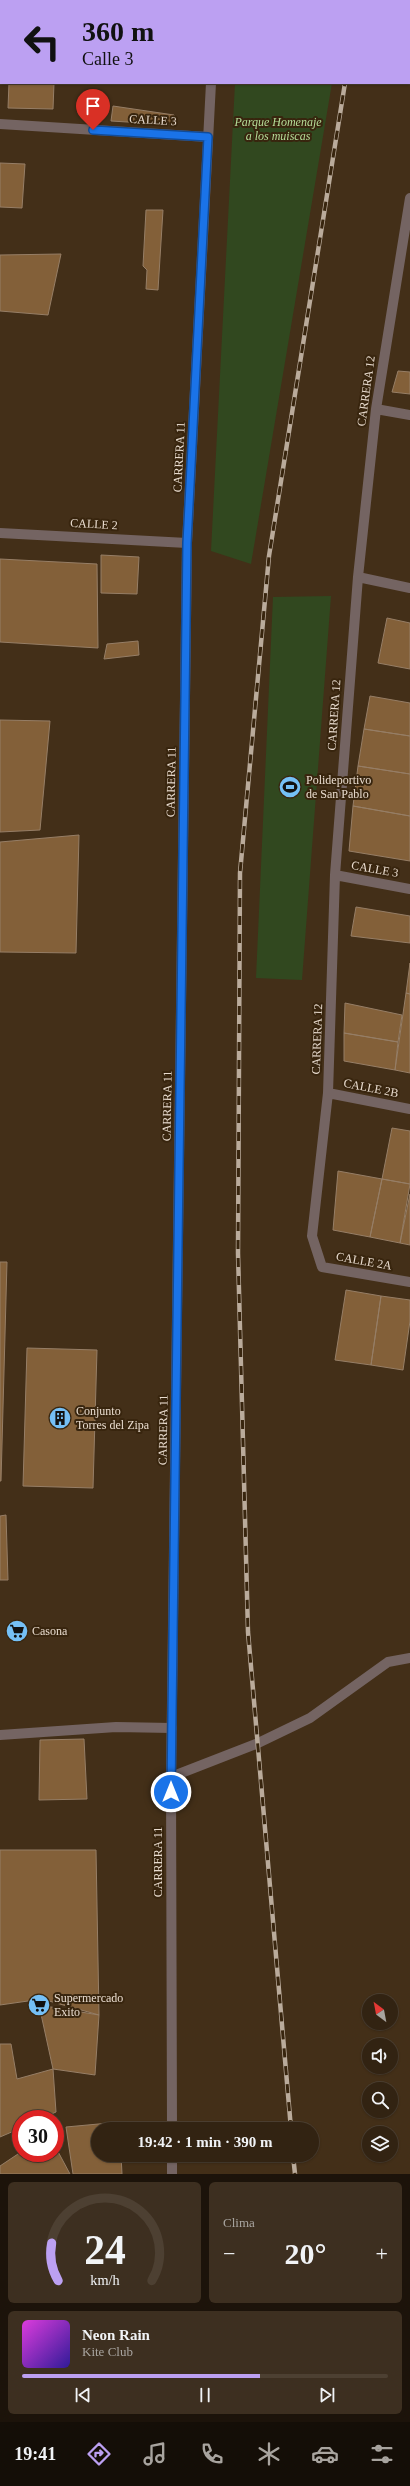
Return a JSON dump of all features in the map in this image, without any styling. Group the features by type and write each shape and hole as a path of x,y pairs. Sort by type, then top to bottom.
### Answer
{"street":[{"name":"CARRERA 11","path":"172,2122 171,1776 187,543 211,84"},
{"name":"CALLE 3","path":"0,124 208,137"},
{"name":"CARRERA 12","path":"312,1236 328,1093 335,875 358,577 376,408 410,198"},
{"path":"376,408 410,415"},
{"name":"CALLE 2","path":"0,533 187,543"},
{"path":"358,577 410,588"},
{"name":"CALLE 3","path":"335,875 410,889"},
{"name":"CALLE 2B","path":"328,1093 410,1109"},
{"name":"CALLE 2A","path":"312,1236 322,1267 410,1282"},
{"path":"171,1776 256,1744 310,1718 388,1662 410,1658"},
{"path":"0,1735 116,1726 172,1728"},
{"path":"172,2162 172,2174"}],"green space":[{"name":"Parque Homenaje a los muiscas","path":"235,84 332,84 251,564 211,551"},
{"name":"Polideportivo de San Pablo","path":"331,596 302,980 256,978 273,597"}],"building":[{"path":"9,84 54,84 53,109 8,108"},
{"path":"113,106 174,115 176,125 111,121"},
{"path":"0,163 25,164 22,208 0,207"},
{"path":"146,210 163,210 158,290 146,289 147,270 143,266"},
{"path":"61,254 48,315 0,311 0,255"},
{"path":"398,371 410,372 410,394 392,392"},
{"path":"101,555 139,557 137,594 101,593"},
{"path":"0,559 97,564 98,648 0,642"},
{"path":"387,618 410,623 410,669 378,663"},
{"path":"138,641 139,655 104,659 107,644"},
{"path":"370,696 410,703 410,736 364,729"},
{"path":"0,720 50,721 40,830 0,832"},
{"path":"364,729 410,736 410,774 358,766"},
{"path":"358,766 410,774 410,816 353,806"},
{"path":"353,806 410,816 410,861 349,851"},
{"path":"79,835 76,953 0,952 0,842"},
{"path":"356,907 410,916 410,943 351,936"},
{"path":"410,963 410,994 406,993"},
{"path":"406,993 410,994 410,1073 395,1070"},
{"path":"345,1003 402,1015 398,1042 344,1033"},
{"path":"344,1033 398,1042 395,1070 344,1061"},
{"path":"392,1128 410,1131 410,1184 382,1179"},
{"path":"338,1171 382,1179 370,1237 333,1230"},
{"path":"382,1179 410,1184 400,1243 370,1237"},
{"path":"410,1194 410,1245 400,1243"},
{"path":"0,1262 7,1262 1,1481 0,1481"},
{"path":"346,1290 381,1296 371,1365 335,1360"},
{"path":"381,1296 410,1300 410,1321 403,1370 371,1365"},
{"name":"Conjunto Torres del Zipa","path":"27,1348 97,1350 93,1488 23,1486"},
{"path":"6,1515 8,1580 0,1580 0,1516"},
{"path":"84,1739 87,1799 39,1800 40,1740"},
{"path":"0,1850 96,1850 99,2015 42,1999 0,2005"},
{"path":"39,2005 99,2015 95,2075 53,2069"},
{"path":"0,2044 11,2044 17,2079 53,2069 56,2110 12,2110 12,2132 0,2137"},
{"path":"91,2125 91,2162 121,2162 122,2174 73,2174 66,2127"},
{"path":"12,2158 12,2162 64,2162 70,2174 0,2174 0,2166"}],"railway":[{"path":"290,2122 248,1632 238,1253 240,873 269,556 345,84"},
{"path":"294,2162 295,2174"}],"place":[{"name":"Polideportivo de San Pablo","path":"290,787"},
{"name":"Conjunto Torres del Zipa","path":"60,1418"},
{"name":"Casona","path":"17,1631"},
{"name":"Supermercado Exito","path":"39,2005"}],"route":[{"path":"93,130 208,137 187,543 171,1792"}]}
